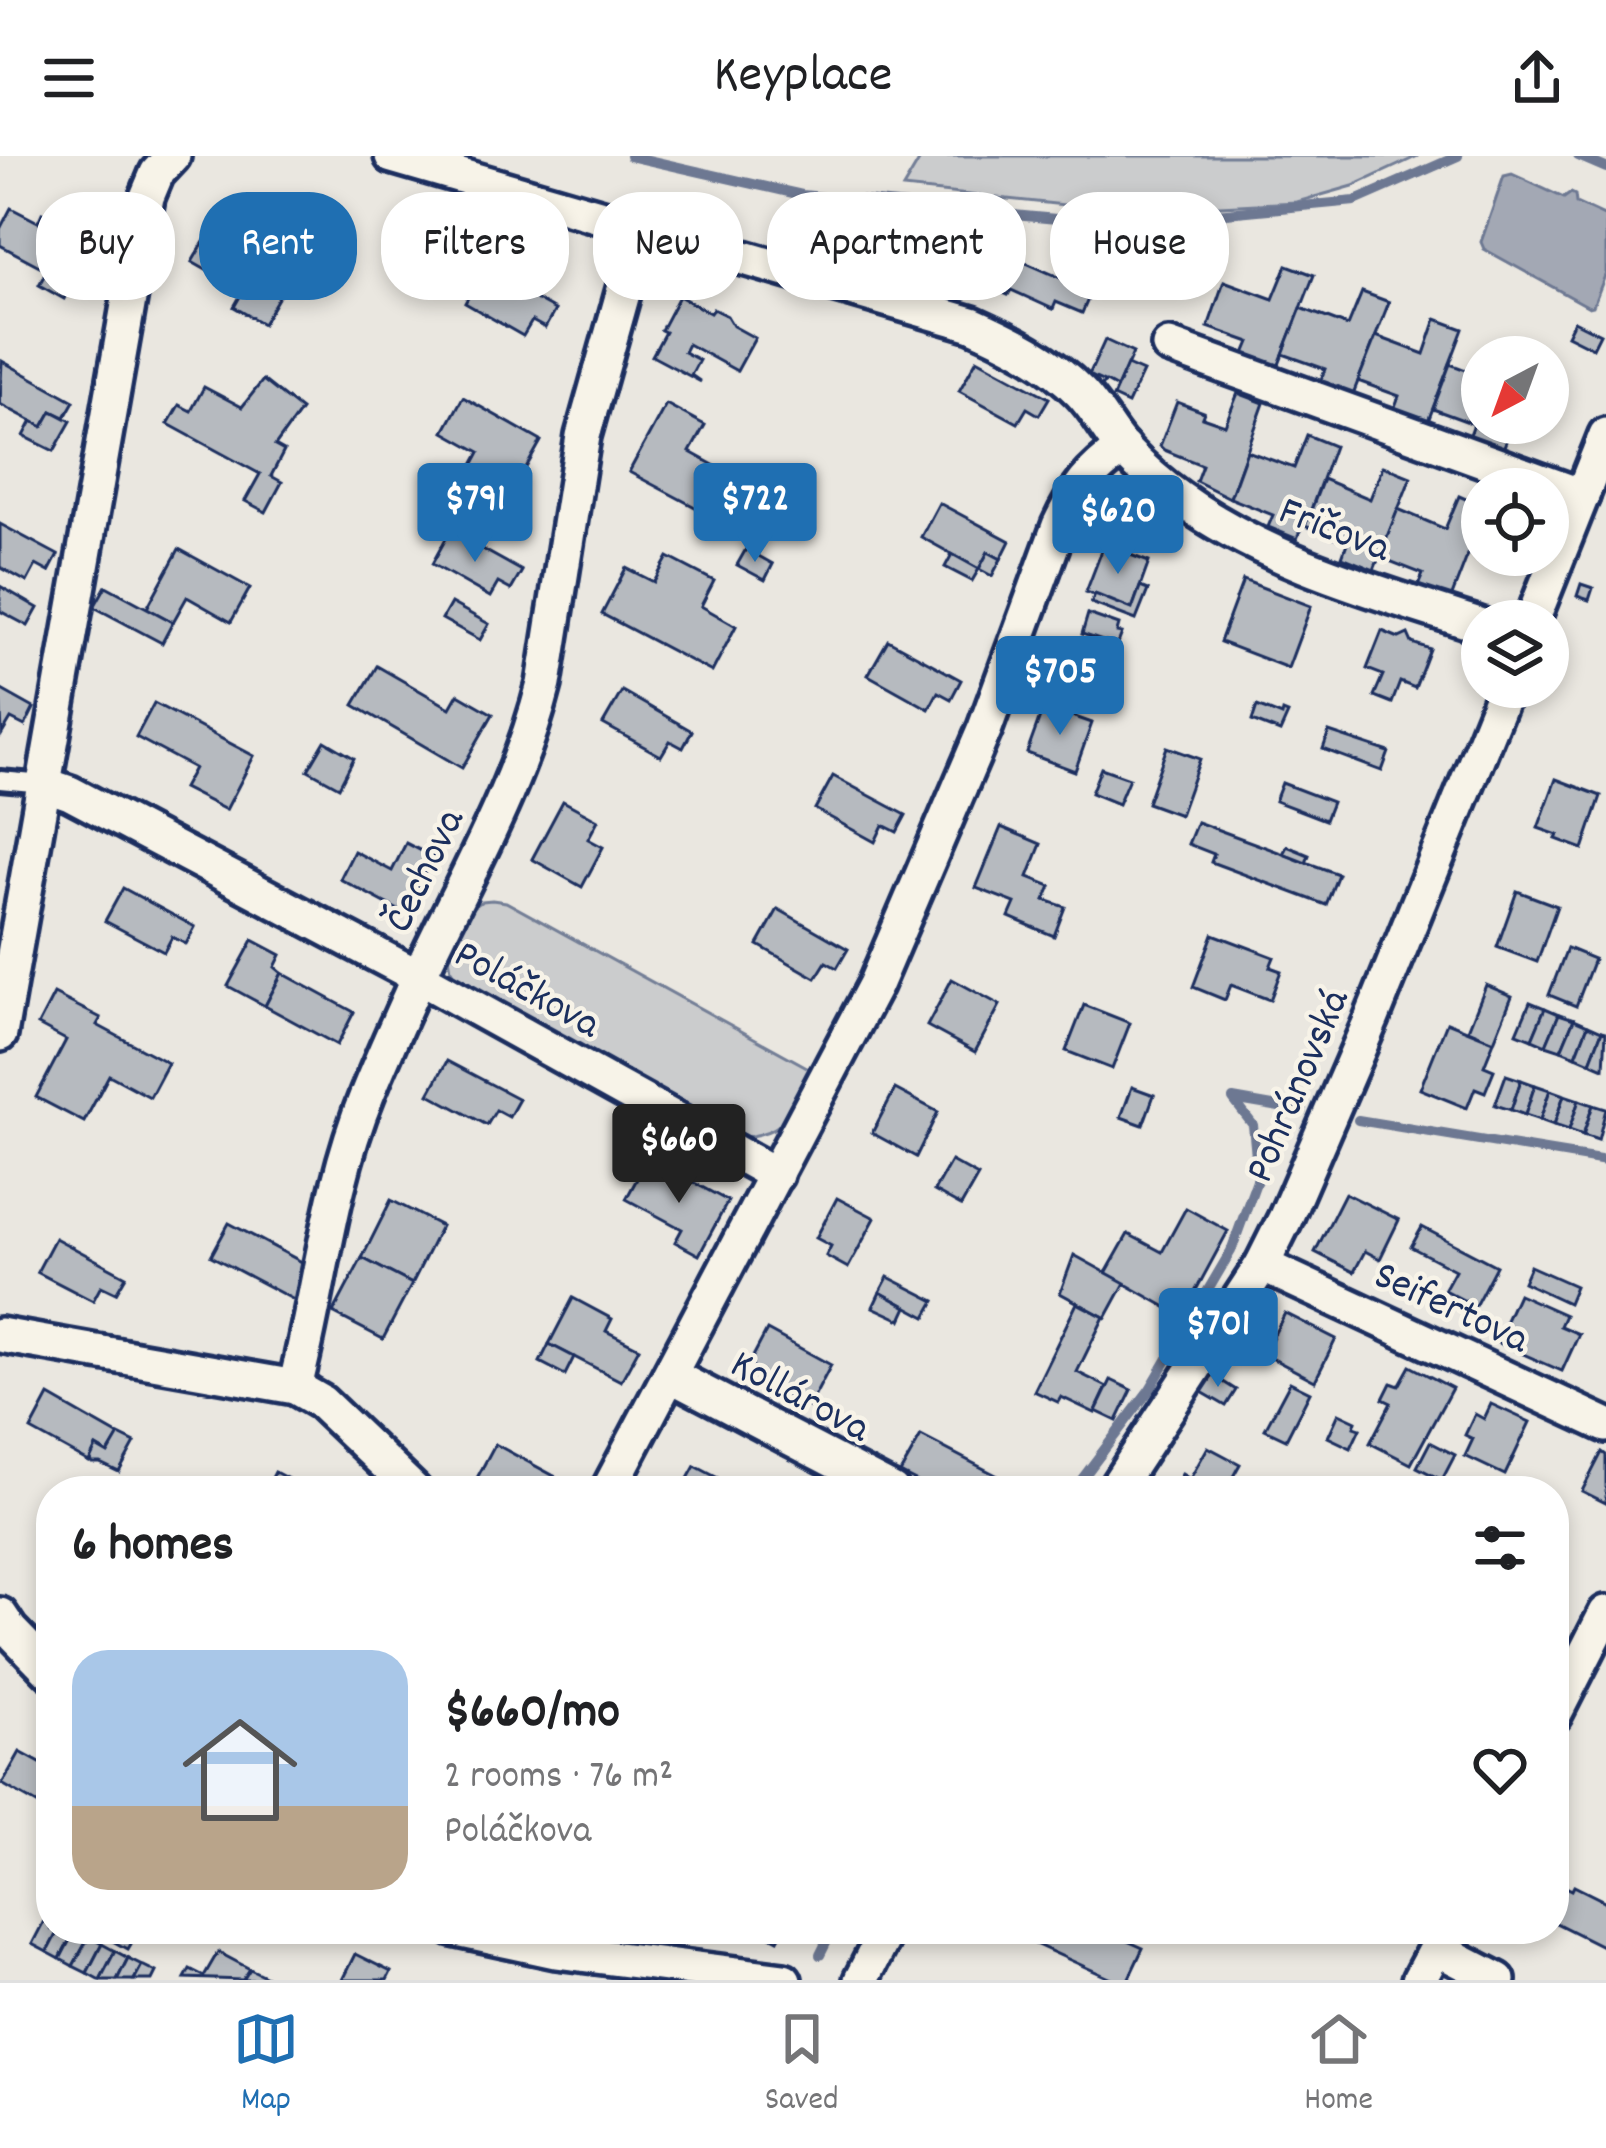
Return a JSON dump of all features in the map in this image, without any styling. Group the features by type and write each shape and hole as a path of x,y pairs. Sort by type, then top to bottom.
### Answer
{"street":[{"path":"0,1034 147,197 157,172 173,156"},
{"name":"Fričova","path":"392,156 593,215"},
{"name":"Fričova","path":"743,258 972,324 1024,347 1083,395 1148,474 1229,531 1334,577 1461,619"},
{"name":"Čechova","path":"295,1387 352,1135 419,976 485,843 538,710 583,436 621,300"},
{"path":"1169,346 1582,496"},
{"path":"1540,600 1606,435"},
{"path":"616,1476 875,985 985,728 1072,498 1085,479 1123,448"},
{"name":"Pohránovská","path":"1124,1476 1262,1265 1285,1219 1497,708"},
{"name":"Poláčkova","path":"44,784 419,976 776,1174"},
{"name":"Seifertova","path":"1262,1265 1606,1425"},
{"path":"0,1335 295,1387 321,1402 398,1476"},
{"name":"Kollárova","path":"670,1375 863,1476"},
{"path":"0,1616 36,1656"},
{"path":"1569,1686 1605,1616"},
{"path":"515,1944 784,1980"},
{"path":"861,1980 879,1944"},
{"path":"1419,1980 1437,1944"},
{"path":"1447,1944 1498,1980"}],"lane":[{"path":"0,780 44,784"}],"shaded area":[{"path":"922,156 1418,156 1353,186 1297,202 1229,206 1229,192 1050,192 1050,203 1026,201 1026,192 903,188"},
{"path":"1512,174 1564,198 1571,193 1576,203 1606,217 1606,273 1593,306 1484,249 1481,242 1504,176"},
{"path":"492,900 506,902 816,1072 793,1110 767,1132 735,1138 459,985 449,957 471,909"}],"building":[{"path":"11,208 36,221 36,264 0,245 0,229"},
{"path":"1026,263 1050,273 1050,300 1088,300 1082,313 1056,302 1053,309 1026,297"},
{"path":"1287,265 1314,275 1278,367 1245,354 1250,342 1208,327 1217,300 1229,300 1229,283 1273,299"},
{"path":"1362,292 1389,302 1353,394 1320,382 1325,369 1283,354 1301,308 1348,326"},
{"path":"238,300 277,300 263,324 234,307"},
{"path":"537,300 555,310 545,328 532,321 523,336 465,303"},
{"path":"677,300 686,300 727,316 733,326 755,338 737,371 688,344 684,352 699,360 691,375 701,382 652,356 665,332 661,330"},
{"path":"1436,319 1463,329 1428,421 1394,409 1399,396 1358,381 1376,336 1424,354"},
{"path":"1574,321 1600,334 1593,348 1567,335"},
{"path":"1105,340 1133,353 1117,388 1089,375"},
{"path":"977,359 1049,398 1039,415 1027,408 1018,423 959,391"},
{"path":"2,361 74,401 65,417 52,411 43,427 0,404"},
{"path":"1450,364 1461,368 1461,419 1433,409"},
{"path":"1127,365 1143,372 1128,404 1113,397"},
{"path":"263,380 301,410 275,446 284,451 271,476 282,482 266,512 245,501 260,474 168,424 179,405 191,411 204,387 242,407"},
{"path":"1238,393 1264,403 1230,498 1196,481 1202,465 1160,446 1177,402 1225,425"},
{"path":"463,397 541,441 514,489 473,465 480,452 444,432"},
{"path":"666,404 705,425 690,452 719,468 697,508 629,472"},
{"path":"52,411 71,421 54,451 24,436 32,421 43,427"},
{"path":"1307,435 1334,446 1297,539 1268,527 1273,515 1230,498 1247,451 1294,468"},
{"path":"1383,466 1411,477 1374,570 1342,557 1347,543 1305,526 1323,479 1370,499"},
{"path":"1461,497 1461,572 1451,598 1418,586 1423,574 1379,557 1398,509 1445,529"},
{"path":"939,503 1010,541 1001,559 988,552 979,569 921,537"},
{"path":"0,524 58,555 49,572 36,565 27,582 0,567"},
{"path":"450,531 522,571 511,590 498,583 490,597 432,564"},
{"path":"1104,545 1149,562 1132,609 1086,592"},
{"path":"179,549 250,588 231,622 187,597 173,622 147,608"},
{"path":"746,549 773,564 765,580 737,565"},
{"path":"988,552 1001,559 992,576 979,569"},
{"path":"952,554 979,569 972,581 945,567"},
{"path":"668,557 714,581 701,606 736,626 712,672 602,614 626,568 654,582"},
{"path":"1243,580 1311,606 1288,668 1220,642"},
{"path":"1581,584 1593,588 1589,600 1577,596"},
{"path":"0,586 38,608 28,626 0,611"},
{"path":"106,586 173,622 162,643 94,607"},
{"path":"1140,587 1148,590 1136,620 1091,603 1095,594 1132,609"},
{"path":"451,603 489,624 480,640 442,619"},
{"path":"1088,614 1119,625 1117,632 1122,633 1117,646 1082,634"},
{"path":"1382,631 1399,638 1408,634 1412,643 1430,649 1415,688 1400,682 1392,703 1374,696 1383,675 1367,669"},
{"path":"888,640 961,680 951,699 938,692 929,709 868,675"},
{"path":"377,666 450,708 458,694 493,714 462,768 354,705"},
{"path":"0,689 34,708 25,726 11,719 2,734"},
{"path":"622,691 692,731 683,748 670,741 661,756 603,724"},
{"path":"154,703 254,756 226,810 183,788 194,768 136,737"},
{"path":"1044,706 1092,723 1075,771 1027,753"},
{"path":"1257,706 1288,714 1280,732 1252,721"},
{"path":"1329,732 1389,752 1382,771 1323,749"},
{"path":"325,741 354,758 339,787 308,770"},
{"path":"1167,747 1200,759 1180,815 1147,803"},
{"path":"1101,768 1129,778 1118,804 1091,793"},
{"path":"833,776 906,815 897,832 883,825 875,842 815,809"},
{"path":"1556,779 1601,796 1583,849 1538,828"},
{"path":"1282,783 1332,802 1325,820 1275,801"},
{"path":"563,801 598,820 588,839 603,847 582,887 532,859"},
{"path":"1197,822 1338,874 1326,905 1211,862 1214,854 1188,844"},
{"path":"1001,827 1041,844 1028,877 1051,886 1045,900 1065,907 1054,936 1009,917 1015,903 976,888"},
{"path":"406,843 433,857 404,913 340,879 354,851 392,871"},
{"path":"1287,846 1309,855 1306,863 1283,854"},
{"path":"123,888 195,927 186,944 172,937 164,952 105,921"},
{"path":"1517,891 1557,906 1537,962 1497,947"},
{"path":"778,909 848,949 837,968 826,962 816,978 758,945"},
{"path":"1213,934 1274,957 1270,967 1281,971 1270,1000 1231,985 1225,1000 1193,987"},
{"path":"253,940 281,955 275,967 282,973 265,1006 228,986"},
{"path":"1567,948 1594,959 1576,1006 1549,995"},
{"path":"282,973 354,1012 337,1045 265,1006"},
{"path":"952,979 1000,1005 975,1052 927,1026"},
{"path":"1486,985 1512,996 1494,1041 1468,1030"},
{"path":"54,994 101,1018 97,1025 168,1063 150,1097 109,1075 84,1122 36,1097 66,1040 38,1025"},
{"path":"1530,1002 1545,1008 1532,1039 1517,1033"},
{"path":"1084,1005 1130,1023 1112,1069 1066,1051"},
{"path":"1545,1008 1559,1014 1546,1045 1532,1039"},
{"path":"1559,1014 1574,1019 1561,1050 1546,1045"},
{"path":"1574,1019 1588,1025 1576,1056 1561,1050"},
{"path":"1447,1022 1494,1041 1484,1066 1494,1070 1485,1092 1475,1088 1467,1108 1420,1089"},
{"path":"1588,1025 1602,1031 1590,1062 1576,1056"},
{"path":"1602,1031 1606,1032 1604,1068 1590,1062"},
{"path":"447,1061 519,1099 509,1117 496,1110 487,1125 429,1094"},
{"path":"1506,1075 1521,1080 1511,1110 1495,1105"},
{"path":"1521,1080 1535,1085 1525,1115 1511,1110"},
{"path":"1535,1085 1550,1090 1540,1120 1525,1115"},
{"path":"1132,1087 1154,1095 1143,1125 1121,1117"},
{"path":"895,1089 938,1112 916,1157 872,1133"},
{"path":"1550,1090 1564,1095 1554,1125 1540,1120"},
{"path":"1564,1095 1579,1100 1569,1130 1554,1125"},
{"path":"1579,1100 1593,1105 1583,1135 1569,1130"},
{"path":"1593,1105 1606,1109 1598,1140 1583,1135"},
{"path":"951,1161 978,1176 961,1206 934,1191"},
{"path":"644,1166 670,1180 674,1172 728,1201 699,1255 675,1242 682,1229 626,1199"},
{"path":"1345,1193 1399,1220 1380,1259 1365,1251 1354,1272 1315,1252"},
{"path":"837,1198 875,1218 848,1268 826,1256 831,1246 816,1238"},
{"path":"391,1200 441,1226 412,1284 362,1258"},
{"path":"1186,1208 1228,1231 1182,1316 1106,1273 1128,1234 1162,1252"},
{"path":"229,1223 313,1268 296,1301 211,1256"},
{"path":"1422,1227 1496,1266 1475,1306 1444,1290 1455,1270 1411,1247"},
{"path":"55,1238 126,1276 116,1293 101,1286 93,1301 37,1272"},
{"path":"1074,1255 1125,1283 1106,1318 1060,1293"},
{"path":"362,1258 412,1284 383,1339 333,1313"},
{"path":"1530,1266 1575,1286 1568,1303 1523,1282"},
{"path":"888,1277 935,1301 926,1317 880,1292"},
{"path":"880,1292 907,1307 901,1320 873,1307"},
{"path":"1518,1294 1565,1315 1560,1326 1579,1334 1562,1371 1496,1342"},
{"path":"573,1298 612,1319 606,1331 639,1348 621,1381 549,1344"},
{"path":"1077,1303 1104,1317 1077,1372 1107,1387 1095,1413 1034,1391"},
{"path":"1285,1313 1336,1339 1315,1381 1264,1354"},
{"path":"767,1330 831,1365 809,1407 759,1380 762,1372 749,1364"},
{"path":"549,1344 574,1357 565,1375 540,1362"},
{"path":"1410,1366 1452,1388 1411,1464 1370,1443 1391,1403 1383,1399 1391,1383 1399,1386"},
{"path":"1211,1374 1236,1390 1226,1406 1200,1391"},
{"path":"1111,1380 1132,1390 1117,1421 1096,1411"},
{"path":"1290,1382 1310,1392 1286,1439 1265,1429"},
{"path":"49,1396 119,1436 108,1454 96,1447 89,1462 31,1430"},
{"path":"1491,1404 1530,1422 1505,1475 1465,1456 1473,1439 1465,1435 1475,1414 1484,1419"},
{"path":"1339,1413 1356,1421 1354,1427 1360,1429 1351,1448 1328,1437"},
{"path":"119,1435 135,1443 119,1472 92,1463 96,1447 108,1454"},
{"path":"921,1436 998,1476 906,1476 900,1473"},
{"path":"1430,1442 1455,1455 1444,1476 1417,1467"},
{"path":"495,1444 554,1476 478,1476"},
{"path":"1208,1447 1240,1464 1233,1476 1192,1476"},
{"path":"1602,1452 1606,1455 1606,1503 1582,1491"},
{"path":"695,1466 714,1476 689,1476"},
{"path":"20,1752 36,1761 36,1803 2,1784"},
{"path":"1574,1886 1606,1902 1606,1948 1569,1930 1569,1888"},
{"path":"36,1936 36,1944 51,1944 47,1952 32,1944"},
{"path":"51,1944 68,1944 60,1959 47,1952"},
{"path":"68,1944 85,1944 73,1966 60,1959"},
{"path":"85,1944 102,1944 87,1973 73,1966"},
{"path":"102,1944 115,1951 100,1980 87,1973"},
{"path":"1035,1944 1134,1944 1143,1948 1128,1980 1114,1980"},
{"path":"115,1951 128,1958 117,1980 100,1980"},
{"path":"218,1952 250,1969 243,1980 185,1978 190,1969 204,1976"},
{"path":"355,1954 391,1972 387,1980 342,1980"},
{"path":"128,1958 142,1965 134,1980 117,1980"},
{"path":"142,1965 156,1972 152,1980 134,1980"},
{"path":"250,1969 273,1980 243,1980"}],"waterway":[{"path":"630,156 802,195 1110,224 1355,201 1458,156"},
{"path":"1578,156 1606,168"},
{"path":"1084,1476 1150,1389 1231,1251 1258,1177 1253,1125 1233,1099 1302,1111"},
{"path":"1358,1120 1606,1161"},
{"path":"820,1955 826,1944"}]}
